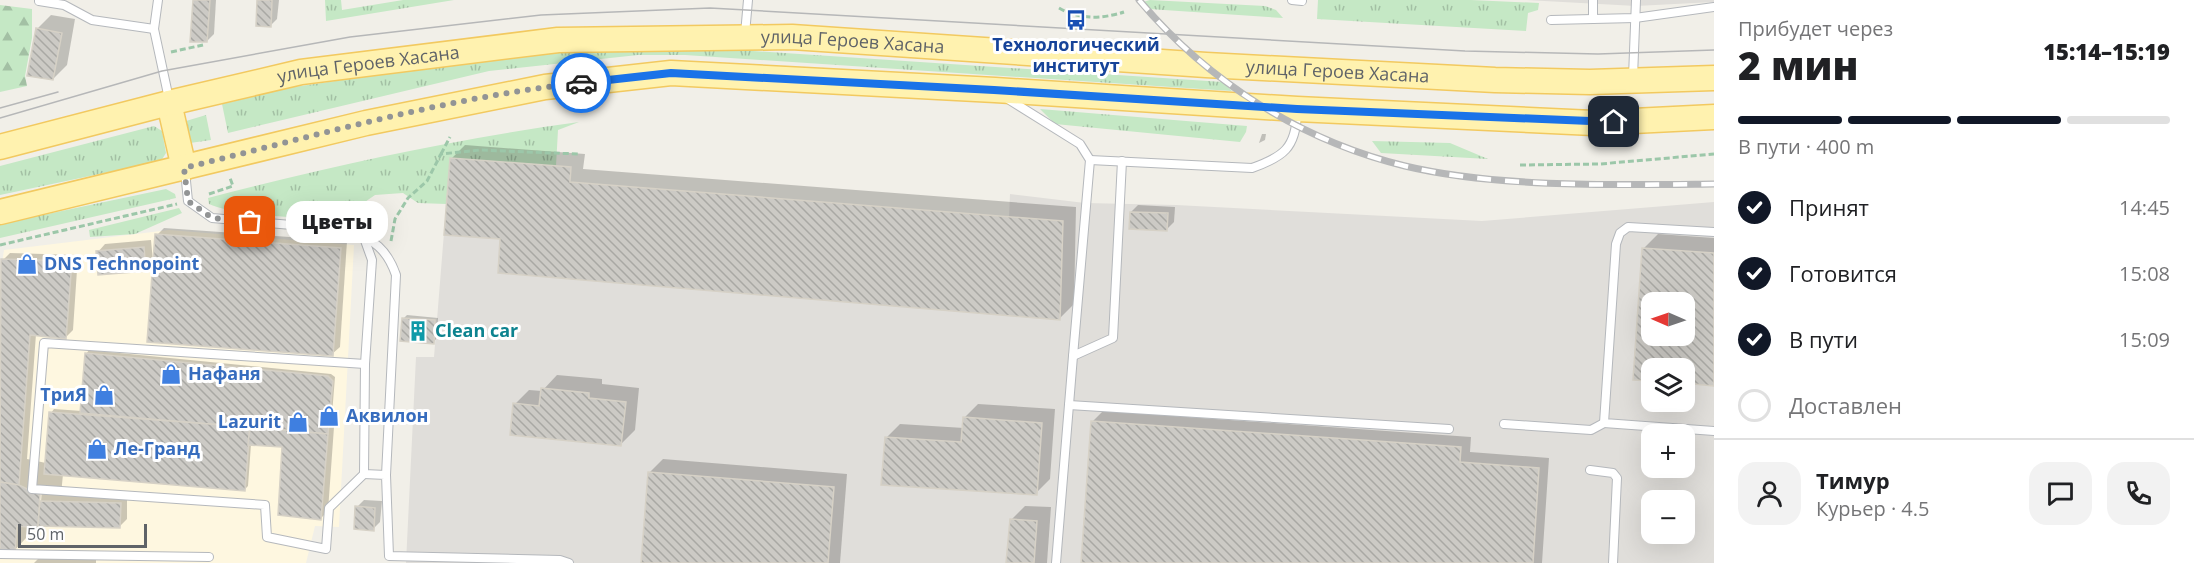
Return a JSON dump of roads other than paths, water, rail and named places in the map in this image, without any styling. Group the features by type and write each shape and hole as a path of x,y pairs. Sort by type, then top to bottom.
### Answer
{"main road":[{"name":"улица Героев Хасана","path":"0,147 301,72 546,42 745,36 1495,80 1632,81 1714,78"},
{"path":"0,212 366,123 545,87 671,73 1297,109 1593,123 1714,117"},
{"path":"170,103 184,168"}],"lane":[{"path":"158,0 154,29 170,103"},
{"path":"745,36 748,0"},
{"path":"1292,0 1302,1"},
{"path":"1593,0 1593,19"},
{"path":"1632,81 1636,0"},
{"path":"39,1 64,5 92,20 154,29"},
{"path":"1551,20 1635,18 1714,7"},
{"path":"994,90 1080,144 1090,160 1056,563"},
{"path":"1090,160 1252,168 1275,160 1288,148 1296,126 1297,109"},
{"path":"1073,356 1113,338 1122,161"},
{"path":"184,168 188,201 212,218 349,230 363,235 389,255 396,275 386,475 386,560 560,560 569,563"},
{"path":"1604,423 1616,244 1620,233 1629,227 1714,232"},
{"path":"363,235 372,260 365,364 364,474"},
{"path":"365,364 45,343 32,489 265,505 267,537 326,549 328,508 364,474 386,475"},
{"path":"1069,405 1449,429"},
{"path":"1504,424 1590,430 1604,423 1714,431"},
{"path":"1590,470 1613,473 1617,478 1613,563"},
{"path":"0,554 103,559 209,557"}],"tram line":[{"path":"0,118 162,71 350,37 541,15 710,8 1465,51 1598,54 1714,50"},
{"path":"0,108 58,92"}],"railway":[{"path":"1139,0 1166,30 1226,82 1294,124 1367,155 1441,173 1518,182 1599,185 1714,184"}],"place":[{"name":"Технологический институт","path":"1076,20"},
{"name":"Цветы","path":"250,222"},
{"name":"DNS Technopoint","path":"27,264"},
{"name":"Clean car","path":"418,331"},
{"name":"Нафаня","path":"171,374"},
{"name":"ТриЯ","path":"104,395"},
{"name":"Аквилон","path":"329,416"},
{"name":"Lazurit","path":"298,422"},
{"name":"Ле-Гранд","path":"97,449"}]}
